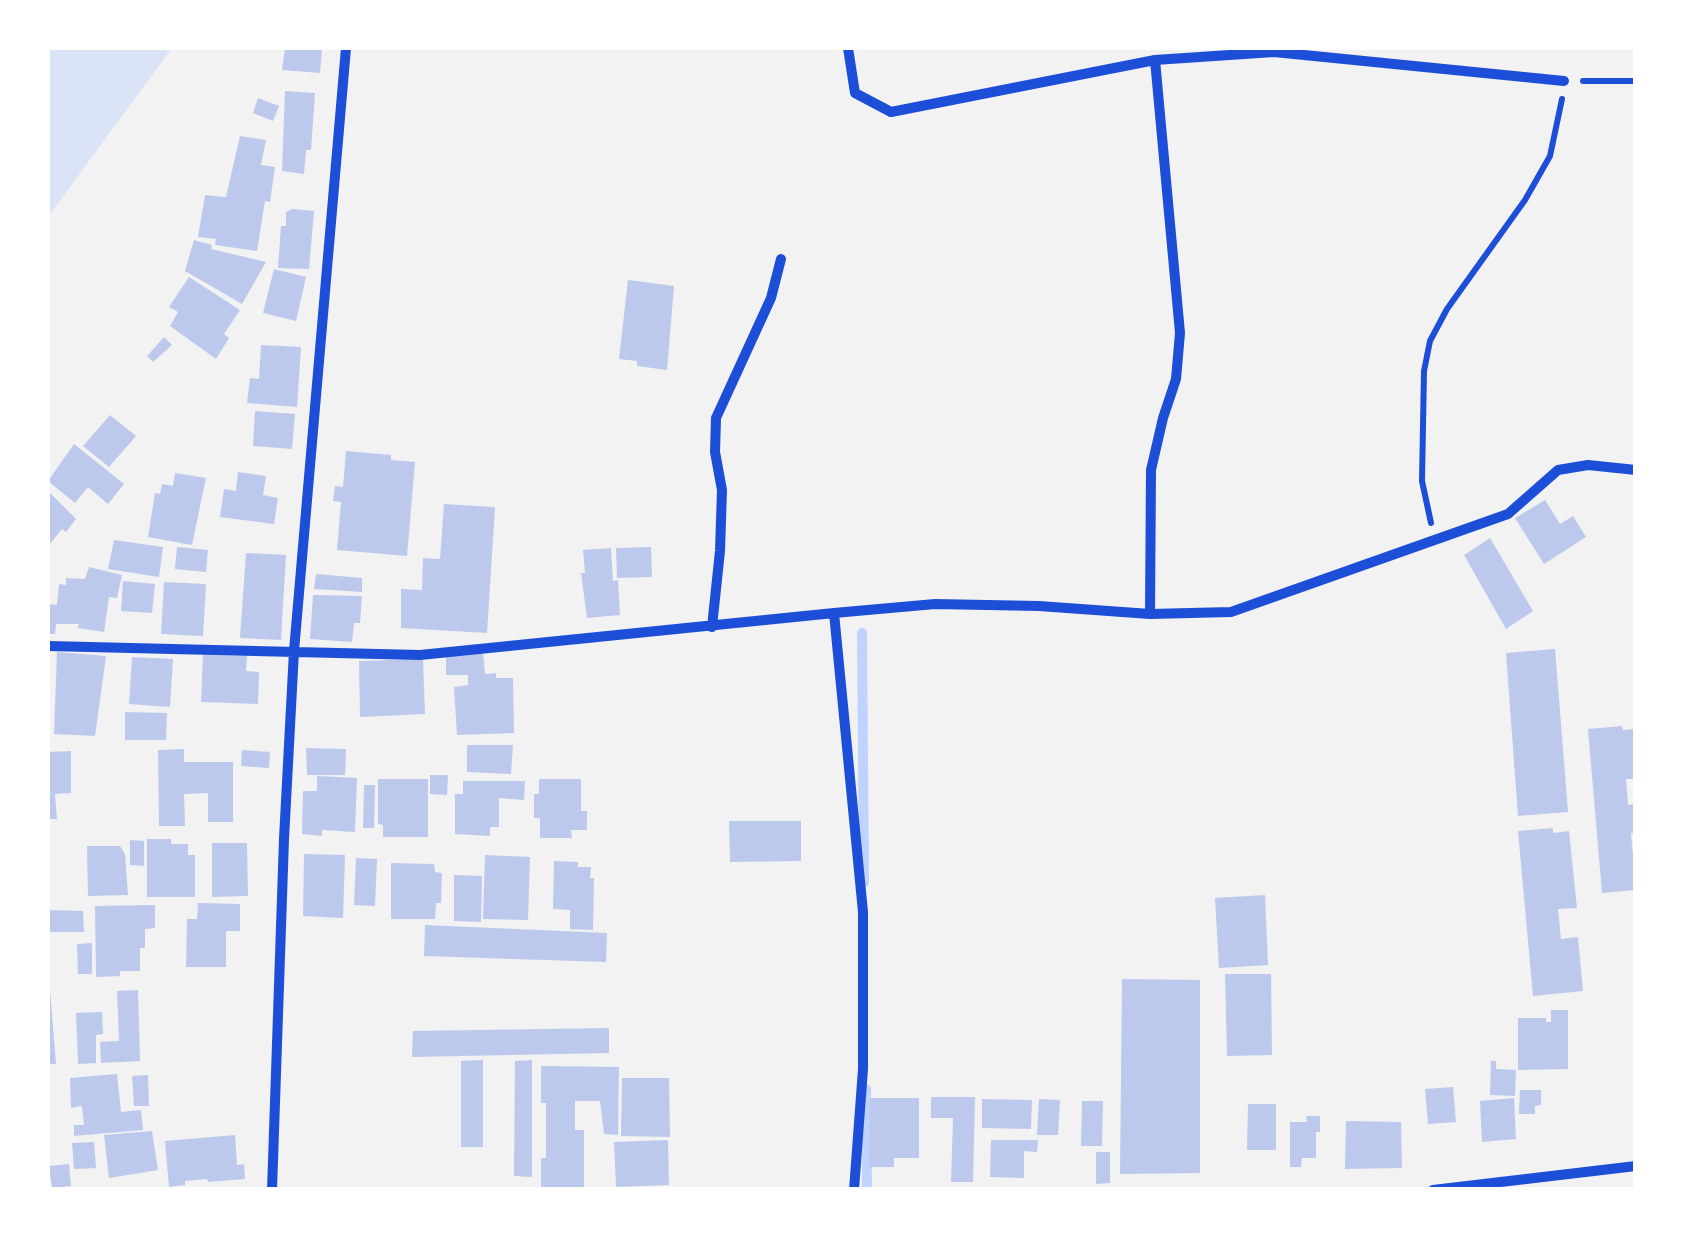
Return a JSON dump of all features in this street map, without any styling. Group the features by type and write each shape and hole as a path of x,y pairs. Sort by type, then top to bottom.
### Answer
{"street":[{"path":"272,1190 294,652 346,48"},
{"path":"848,48 856,94 891,112 1155,60 1171,53 1274,52 1564,81"},
{"path":"1150,614 1152,470 1176,379 1180,333 1155,60"},
{"path":"712,627 722,490 715,452 716,418 771,298 781,259"},
{"path":"48,646 420,656 935,604 1150,614 1230,612 1508,514 1558,470 1588,465 1636,470"},
{"path":"834,613 863,912 863,1069 854,1190"},
{"path":"1433,1190 1636,1166"}],"path":[{"path":"1434,539 1422,481 1424,371 1430,341 1550,156 1564,81 1636,81"}],"shaded area":[{"path":"48,48 172,48 48,217"}],"building":[{"path":"285,48 322,48 320,73 282,70"},
{"path":"285,91 315,93 311,150 306,150 304,174 282,171"},
{"path":"258,98 279,106 273,121 253,113"},
{"path":"240,136 266,140 261,165 275,167 257,251 215,245 216,239 198,237 205,195 226,197"},
{"path":"314,211 309,269 278,268 281,226 286,226 286,212"},
{"path":"194,240 212,245 211,249 266,262 242,304 185,271"},
{"path":"274,269 306,277 296,321 263,313"},
{"path":"189,277 240,310 224,334 229,338 216,359 170,326 178,312 169,307"},
{"path":"628,280 674,286 667,370 619,359"},
{"path":"164,337 172,345 153,362 147,356"},
{"path":"261,345 301,347 297,407 247,403 250,378 259,379"},
{"path":"255,411 295,414 292,449 253,446"},
{"path":"110,415 136,436 109,467 83,446"},
{"path":"74,444 124,484 108,504 88,487 75,503 48,481"},
{"path":"346,451 391,455 391,460 415,462 407,556 337,550 341,502 333,501 335,486 343,487"},
{"path":"238,472 266,476 263,495 278,498 274,524 220,517 224,489 236,491"},
{"path":"175,473 206,478 192,545 148,537 155,493 160,494 162,484 173,486"},
{"path":"48,491 76,519 48,546"},
{"path":"1545,500 1560,524 1573,516 1586,537 1544,564 1515,518"},
{"path":"444,504 495,507 487,633 401,628 401,589 422,590 423,558 440,559"},
{"path":"1490,538 1533,611 1506,629 1464,555"},
{"path":"114,540 163,547 159,577 108,569"},
{"path":"177,547 208,550 206,572 175,569"},
{"path":"651,547 652,577 617,578 616,548"},
{"path":"611,548 620,615 587,618 581,573 585,573 583,550"},
{"path":"246,553 286,555 281,640 240,638"},
{"path":"89,567 122,575 117,598 109,597 104,632 78,628 79,624 56,624 55,634 48,634 48,604 57,605 59,584 66,585 66,578 85,579"},
{"path":"316,574 362,578 362,592 314,589"},
{"path":"123,581 155,584 152,613 121,611"},
{"path":"164,582 206,584 203,636 161,634"},
{"path":"313,595 362,596 360,623 354,623 352,642 310,639"},
{"path":"1555,649 1568,812 1518,816 1506,653"},
{"path":"57,652 106,656 95,736 54,734"},
{"path":"446,652 483,652 485,674 513,678 514,733 457,735 454,687 468,685 468,675 446,675"},
{"path":"203,655 247,656 246,671 259,672 258,704 201,702"},
{"path":"132,657 173,659 170,707 129,704"},
{"path":"423,659 425,714 360,717 359,661"},
{"path":"125,712 167,713 166,740 125,740"},
{"path":"1622,726 1623,730 1636,729 1636,779 1626,779 1628,805 1636,804 1636,833 1631,833 1636,890 1602,893 1588,729"},
{"path":"467,745 513,745 511,774 467,772"},
{"path":"306,748 346,749 345,775 307,775"},
{"path":"184,749 184,762 233,762 233,822 208,822 208,793 184,794 185,826 159,826 158,750"},
{"path":"242,750 270,752 269,768 241,766"},
{"path":"71,751 71,793 55,794 57,819 48,819 48,752"},
{"path":"430,775 448,775 447,795 430,794"},
{"path":"317,776 357,778 355,832 322,830 322,836 302,834 303,791 317,791"},
{"path":"378,779 428,779 428,837 383,837 383,825 378,824"},
{"path":"539,779 581,779 581,811 587,811 587,830 571,830 572,838 540,838 540,818 534,818 534,794 539,794"},
{"path":"463,781 525,781 524,800 499,798 499,827 490,827 490,836 455,834 455,794 463,794"},
{"path":"364,785 375,785 374,828 363,828"},
{"path":"729,821 801,821 801,861 730,862"},
{"path":"1553,828 1553,833 1569,831 1577,908 1558,909 1561,939 1578,937 1583,991 1533,996 1518,831"},
{"path":"147,839 188,844 188,855 195,855 195,897 147,897"},
{"path":"130,840 144,841 144,866 130,865"},
{"path":"212,843 247,843 248,896 212,897"},
{"path":"87,846 120,846 125,854 128,895 88,896"},
{"path":"304,854 345,855 343,918 303,916"},
{"path":"485,855 530,857 528,920 483,919"},
{"path":"356,858 377,859 375,906 354,905"},
{"path":"554,861 591,867 593,930 570,929 570,910 553,909"},
{"path":"391,863 434,864 435,872 442,873 441,903 436,903 435,919 391,919"},
{"path":"454,875 482,876 481,922 454,921"},
{"path":"1265,895 1268,965 1219,968 1215,898"},
{"path":"198,903 240,904 240,931 226,931 226,967 186,967 187,919 197,919"},
{"path":"155,905 155,928 145,929 145,948 140,948 140,971 96,977 95,906"},
{"path":"48,910 83,911 84,932 48,932"},
{"path":"425,925 607,933 606,962 424,956"},
{"path":"92,943 92,974 78,974 77,944"},
{"path":"1225,974 1271,974 1272,1055 1227,1056"},
{"path":"1122,979 1200,980 1200,1173 1120,1174"},
{"path":"50,990 56,1064 48,1064"},
{"path":"138,990 140,1061 101,1063 100,1042 119,1041 117,991"},
{"path":"1551,1010 1568,1010 1568,1069 1518,1070 1518,1018 1546,1018 1546,1022 1551,1022"},
{"path":"102,1012 103,1034 96,1035 96,1063 78,1064 76,1013"},
{"path":"609,1028 609,1053 412,1057 413,1031"},
{"path":"483,1060 483,1147 461,1147 461,1061"},
{"path":"532,1060 532,1177 514,1176 515,1061"},
{"path":"1491,1061 1496,1061 1496,1069 1516,1070 1515,1096 1490,1095"},
{"path":"541,1066 619,1067 618,1135 604,1134 600,1101 575,1101 575,1130 584,1130 584,1187 541,1187 541,1158 546,1158 546,1103 541,1103"},
{"path":"117,1074 121,1112 141,1110 143,1130 74,1136 74,1125 84,1125 82,1106 71,1108 70,1078"},
{"path":"148,1075 149,1106 134,1106 132,1076"},
{"path":"622,1078 669,1078 670,1137 621,1136"},
{"path":"1453,1087 1456,1122 1428,1124 1425,1089"},
{"path":"1520,1090 1541,1090 1541,1105 1535,1106 1535,1114 1519,1114"},
{"path":"931,1097 975,1097 973,1182 951,1182 953,1118 931,1118"},
{"path":"870,1098 919,1098 919,1158 894,1158 894,1167 869,1167"},
{"path":"1514,1098 1516,1139 1482,1142 1480,1101"},
{"path":"982,1099 1032,1100 1031,1129 982,1128"},
{"path":"1039,1099 1060,1100 1058,1135 1037,1135"},
{"path":"1082,1101 1103,1101 1102,1146 1081,1146"},
{"path":"1248,1104 1276,1104 1276,1150 1247,1150"},
{"path":"1306,1116 1320,1116 1316,1158 1302,1158 1301,1167 1290,1167 1290,1122 1307,1122"},
{"path":"1346,1121 1401,1122 1402,1168 1345,1169"},
{"path":"152,1131 158,1170 109,1178 104,1135"},
{"path":"235,1135 237,1165 244,1164 245,1179 185,1181 185,1185 169,1187 165,1141"},
{"path":"668,1140 669,1185 616,1187 614,1142"},
{"path":"991,1140 1038,1140 1037,1152 1024,1151 1024,1178 990,1177"},
{"path":"94,1142 96,1168 74,1169 72,1143"},
{"path":"1096,1152 1110,1152 1110,1183 1096,1184"},
{"path":"69,1164 71,1186 52,1188 49,1166"}],"waterway":[{"path":"862,633 864,882"},
{"path":"866,1089 867,1190"}]}
